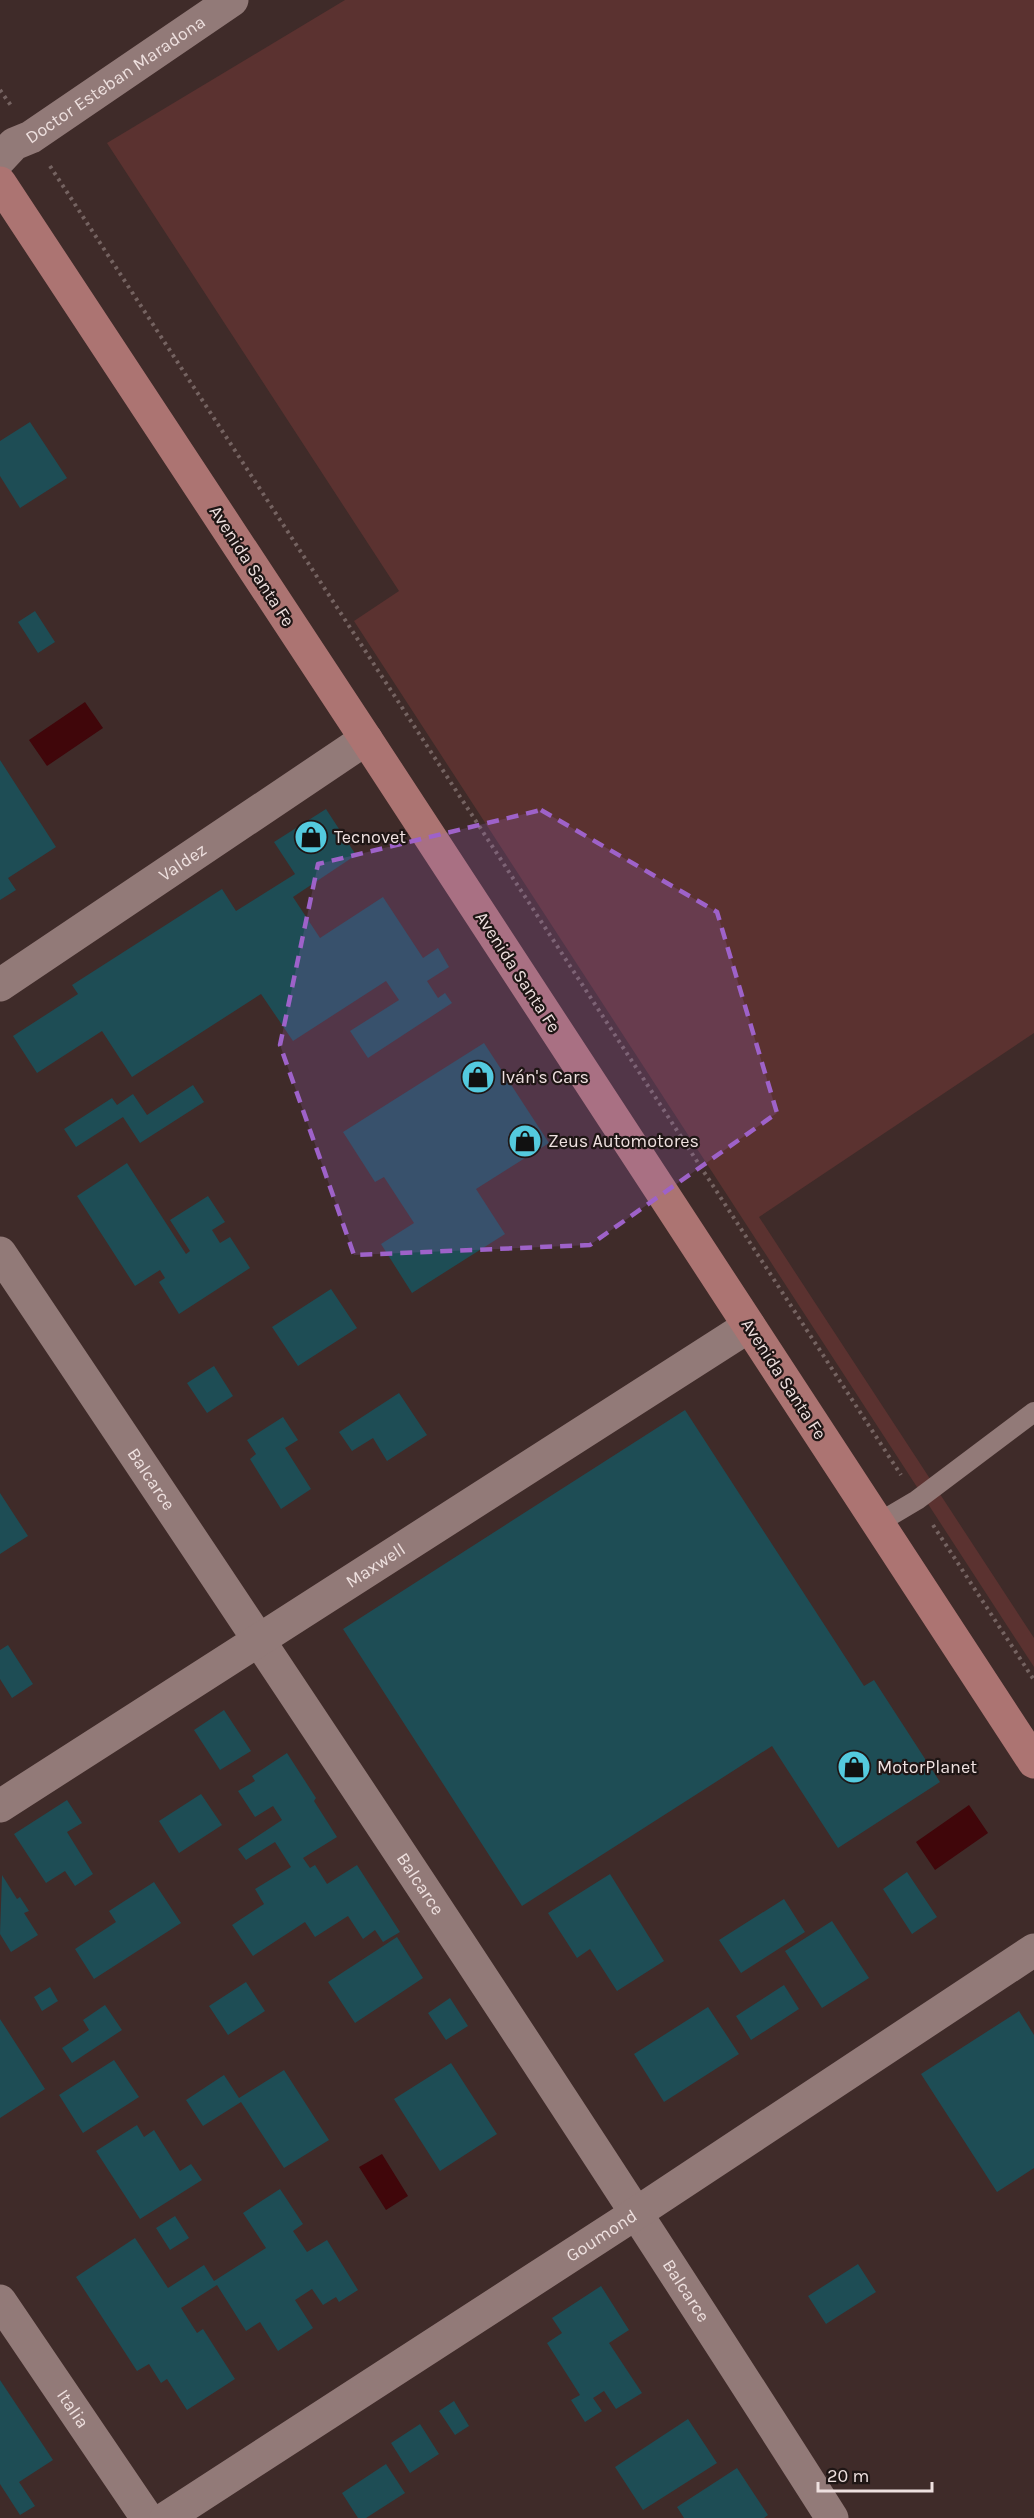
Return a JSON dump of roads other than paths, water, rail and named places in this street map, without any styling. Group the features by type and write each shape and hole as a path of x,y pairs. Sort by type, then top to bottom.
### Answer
{"main road":[{"name":"Avenida Santa Fe","path":"0,183 1034,1762"}],"street":[{"name":"Doctor Esteban Maradona","path":"0,159 14,144 31,137 232,0"},
{"name":"Valdez","path":"0,985 366,739"},
{"name":"Balcarce","path":"0,1253 638,2212 832,2518"},
{"name":"Maxwell","path":"0,1806 749,1326"},
{"name":"Goumond","path":"166,2518 638,2212 1034,1950"},
{"name":"Italia","path":"0,2301 147,2518"}],"lane":[{"path":"878,1523 917,1500 1034,1412"}],"place":[{"name":"Tecnovet","path":"311,837"},
{"name":"Iván's Cars","path":"478,1077"},
{"name":"Zeus Automotores","path":"525,1141"},
{"name":"MotorPlanet","path":"854,1767"}]}
